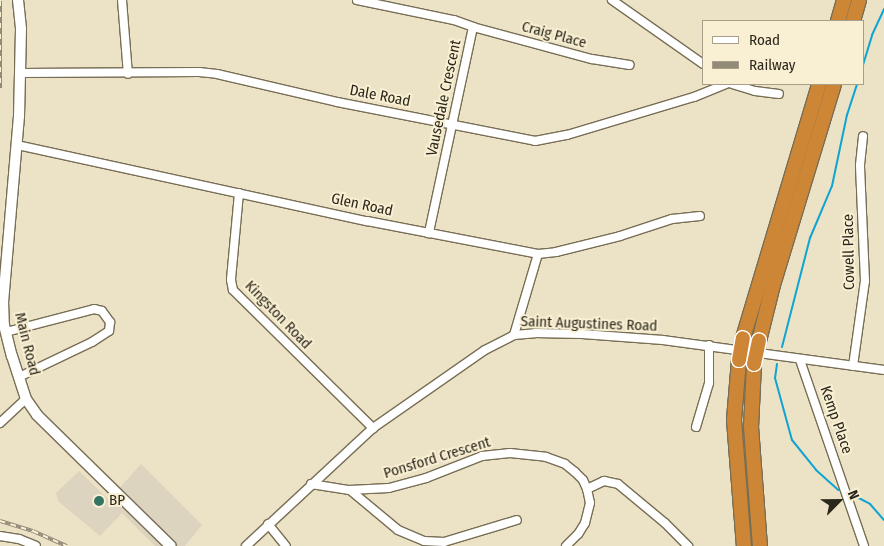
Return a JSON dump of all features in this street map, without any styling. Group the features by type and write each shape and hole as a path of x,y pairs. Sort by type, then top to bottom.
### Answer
{"highway":[{"path":"838,20 844,0"},
{"path":"853,20 859,0"},
{"path":"744,546 734,420 739,360 743,338 819,85"},
{"path":"760,546 751,427 754,364 773,285 834,85"}],"main road":[{"name":"Main Road","path":"19,1 21,29 17,145 3,247 3,302 6,332 26,399 43,422 171,546"}],"street":[{"path":"122,0 128,74"},
{"name":"Vausedale Crescent","path":"357,0 454,20 473,26 429,233"},
{"path":"612,0 702,63"},
{"name":"Craig Place","path":"473,26 592,59 630,65"},
{"name":"Dale Road","path":"20,73 128,74 200,72 217,74 452,125 522,139 545,140 694,97 724,85"},
{"path":"735,85 754,91 779,94"},
{"name":"Cowell Place","path":"853,366 865,281 860,165 863,136"},
{"name":"Glen Road","path":"17,145 429,233 538,254 585,245 672,219 700,216"},
{"name":"Kingston Road","path":"239,193 231,280 233,290 373,428"},
{"path":"514,335 538,254"},
{"path":"6,332 94,309 102,311 110,322 109,331 92,342 19,378"},
{"name":"Saint Augustines Road","path":"246,546 373,428 485,350 514,335 534,333 582,334 710,345 800,360 884,370"},
{"path":"696,427 709,382 710,345"},
{"name":"Kemp Place","path":"800,360 864,546"},
{"path":"0,423 26,399"},
{"name":"Ponsford Crescent","path":"311,484 350,490 371,490 406,484 468,460 496,453 510,453 546,457 565,464 583,480 587,489"},
{"path":"566,546 578,534 585,523 590,503 587,489 604,481 618,484 665,523 688,546"},
{"path":"350,490 398,530 424,541 444,542 517,520"},
{"path":"268,524 286,546"},
{"path":"0,536 19,539 36,546"}],"shaded area":[{"path":"141,464 202,525 185,546 155,546 122,513 100,536 58,501 56,493 79,471 109,500"}],"waterway":[{"path":"864,62 872,35 884,9"},
{"path":"782,347 810,238 832,186 847,115 857,85"},
{"path":"777,364 775,378 792,440 816,470 838,490"},
{"path":"855,496 870,504 884,520"}],"railway":[{"path":"0,1 0,88"},
{"path":"0,521 33,531 67,546"}],"place":[{"name":"BP","path":"99,501"}]}
